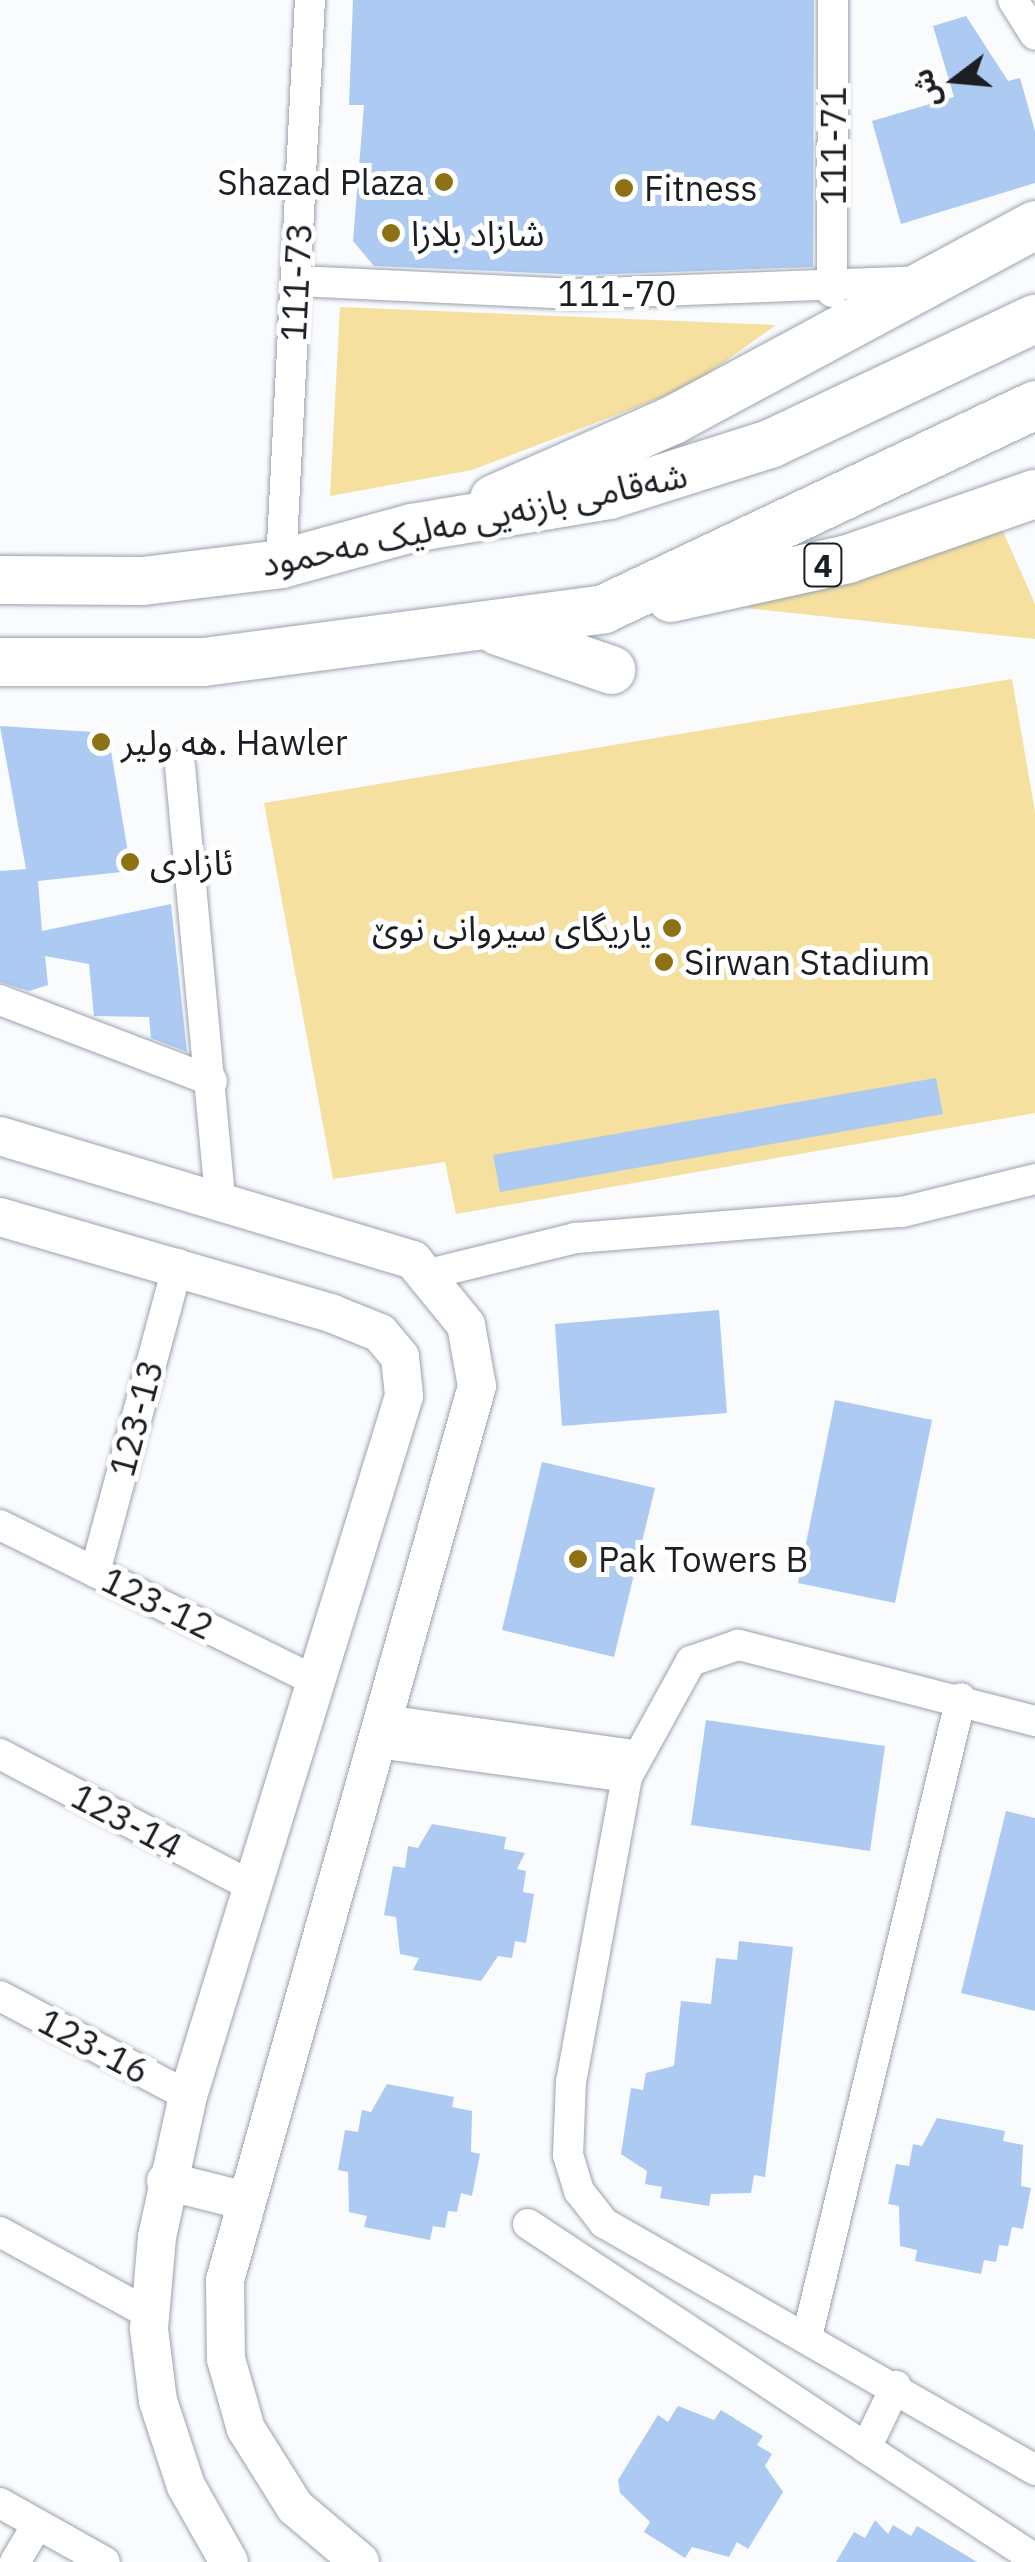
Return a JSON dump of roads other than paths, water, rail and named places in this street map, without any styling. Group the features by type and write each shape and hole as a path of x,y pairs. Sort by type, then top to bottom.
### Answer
{"highway":[{"path":"412,528 673,420 1035,225"},
{"name":"شەقامی بازنەیی مەلیک مەحمود","path":"0,580 144,582 280,564 412,528 515,515 702,469 910,384 1035,318"},
{"path":"0,662 204,662 494,630 604,609 1035,406"},
{"name":"4","path":"604,609 848,559 1035,494"},
{"path":"494,630 611,670"}],"street":[{"name":"111-73","path":"280,564 310,0"},
{"name":"111-71","path":"832,292 833,0"},
{"path":"1013,0 1035,35"},
{"name":"111-70","path":"297,281 575,294 832,292 938,278"},
{"path":"180,766 212,1080 220,1201"},
{"path":"0,1000 212,1080"},
{"path":"0,1136 376,1246 432,1273 466,1324 477,1386 242,2200 225,2280 233,2390 268,2472 360,2562"},
{"path":"432,1273 622,1231 902,1212 1035,1178"},
{"path":"0,1218 178,1264 380,1333 400,1357 404,1396 188,2096 166,2180 150,2314 158,2401 200,2512 229,2562"},
{"name":"123-13","path":"95,1572 178,1264"},
{"name":"123-12","path":"0,1525 316,1682"},
{"path":"1035,1720 738,1644 716,1648 692,1661 631,1766 571,2081 568,2155 579,2191 604,2223 896,2386 1035,2470"},
{"path":"806,2337 961,1698"},
{"path":"380,1731 631,1766"},
{"name":"123-14","path":"0,1754 255,1888"},
{"name":"123-16","path":"0,1996 188,2096"},
{"path":"166,2180 242,2200"},
{"path":"528,2224 678,2319 1035,2559"},
{"path":"0,2232 150,2314"},
{"path":"678,2319 701,2279"},
{"path":"866,2448 896,2386"},
{"path":"0,2503 105,2562"},
{"path":"195,2562 200,2512"},
{"path":"15,2562 37,2525"}],"place":[{"name":"Shazad Plaza","path":"444,182"},
{"name":"Fitness","path":"624,188"},
{"name":"شازاد بلازا","path":"391,233"},
{"name":"هه ولير. Hawler","path":"101,742"},
{"name":"ئازادی","path":"130,862"},
{"name":"یاریگای سیروانی نوێ","path":"672,928"},
{"name":"Sirwan Stadium","path":"664,962"},
{"name":"Pak Towers B","path":"578,1559"}]}
